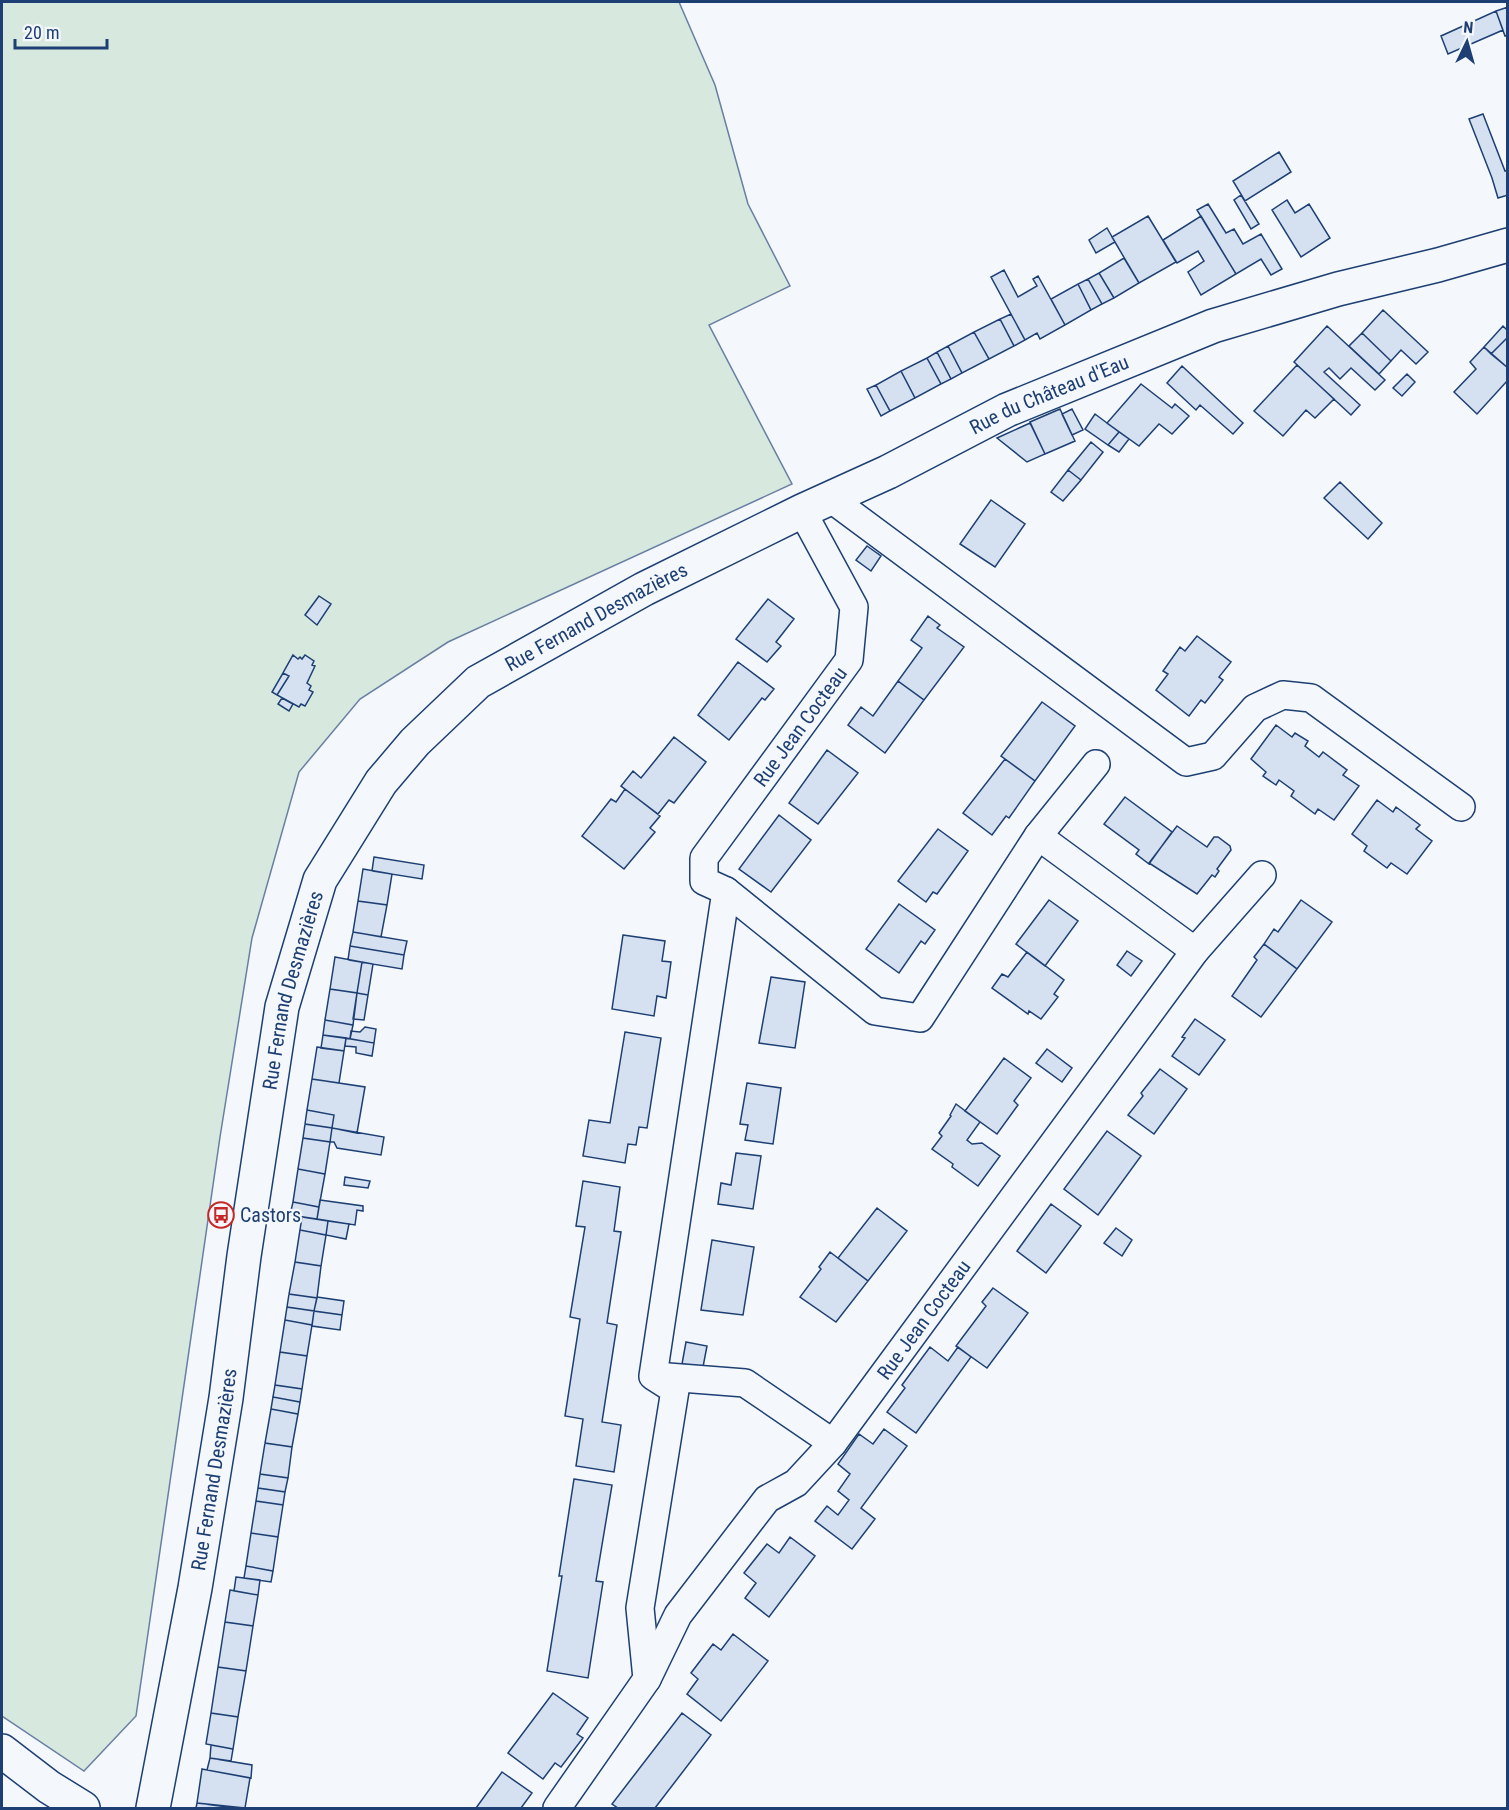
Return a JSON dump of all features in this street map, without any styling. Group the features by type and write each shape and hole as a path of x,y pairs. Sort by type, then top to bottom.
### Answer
{"street":[{"name":"Rue du Château d'Eau","path":"888,472 1007,410 1213,326 1338,289 1438,265 1508,245"},
{"name":"Rue Fernand Desmazières","path":"153,1809 191,1611 226,1398 244,1256 282,1006 320,880 381,782 416,742 478,682 644,589 888,472"},
{"path":"816,505 1186,762 1213,756 1255,708 1283,695 1311,698 1461,807"},
{"name":"Rue Jean Cocteau","path":"816,505 854,607 849,660 704,858 704,881 726,891 875,1011 920,1018 1038,836 1096,764"},
{"path":"1038,836 1195,951"},
{"name":"Rue Jean Cocteau","path":"557,1809 647,1679 678,1615 767,1499 796,1482 833,1443 1195,951 1262,876"},
{"path":"652,1376 726,891"},
{"path":"652,1376 746,1383 833,1443"},
{"path":"647,1679 640,1608 675,1390 652,1376"},
{"path":"2,1751 83,1809"}],"shaded area":[{"path":"2,2 679,2 715,85 748,204 790,286 709,325 792,484 448,642 360,699 299,772 252,938 220,1137 136,1716 84,1771 2,1716"}],"building":[{"path":"1508,7 1508,35 1505,36 1496,11"},
{"path":"1496,11 1503,30 1448,54 1441,36"},
{"path":"1483,114 1505,171 1508,170 1508,195 1498,198 1469,119"},
{"path":"1279,152 1291,172 1245,201 1233,181"},
{"path":"1241,195 1259,224 1251,229 1234,200"},
{"path":"1287,200 1295,213 1309,204 1330,238 1301,257 1272,210"},
{"path":"1208,204 1226,233 1234,229 1243,244 1261,234 1282,269 1271,275 1261,259 1236,274 1197,210"},
{"path":"1148,216 1176,262 1139,283 1112,237"},
{"path":"1201,216 1236,274 1201,295 1188,272 1204,261 1198,251 1177,263 1163,240"},
{"path":"1107,228 1115,242 1096,253 1089,240"},
{"path":"1124,258 1139,283 1114,298 1099,273"},
{"path":"1004,270 1018,297 1037,286 1033,279 1038,276 1065,325 1040,339 1037,333 1025,340 991,277"},
{"path":"1099,273 1114,298 1102,304 1088,279"},
{"path":"1088,279 1102,304 1091,310 1078,284"},
{"path":"1078,284 1091,310 1065,325 1051,299"},
{"path":"1383,310 1428,352 1416,364 1401,350 1391,361 1362,333"},
{"path":"1011,314 1025,340 1014,346 1000,319"},
{"path":"1000,319 1014,346 989,359 974,332"},
{"path":"1327,326 1385,380 1375,390 1351,368 1340,379 1329,368 1324,372 1360,405 1351,415 1294,362"},
{"path":"1503,326 1508,331 1508,337 1491,354 1484,347"},
{"path":"974,332 989,359 962,373 948,346"},
{"path":"1362,333 1391,361 1379,374 1349,346"},
{"path":"1508,337 1508,368 1491,354"},
{"path":"948,346 962,373 951,379 937,352"},
{"path":"1484,347 1508,368 1508,380 1477,414 1454,392 1476,369 1470,362"},
{"path":"937,352 951,379 941,384 927,358"},
{"path":"927,358 941,384 915,398 901,371"},
{"path":"1297,365 1334,399 1315,418 1306,410 1283,436 1254,411"},
{"path":"1182,366 1243,423 1233,434 1200,405 1196,410 1167,383"},
{"path":"901,371 915,398 890,411 876,385"},
{"path":"1407,374 1415,382 1402,396 1393,388"},
{"path":"1141,384 1172,408 1175,404 1189,416 1172,434 1159,424 1139,446 1107,423"},
{"path":"876,385 890,411 881,416 867,389"},
{"path":"1060,409 1075,441 1045,454 1030,422"},
{"path":"1072,409 1083,430 1072,435 1062,414"},
{"path":"1095,414 1119,432 1108,445 1085,429"},
{"path":"1030,423 1045,454 1027,462 997,438"},
{"path":"1119,432 1129,439 1119,452 1108,445"},
{"path":"1091,442 1103,452 1081,480 1068,470"},
{"path":"1068,470 1081,480 1063,501 1051,492"},
{"path":"1340,482 1382,523 1368,539 1324,498"},
{"path":"991,500 1025,524 995,567 960,544"},
{"path":"867,546 881,556 871,571 856,560"},
{"path":"319,596 331,604 317,625 305,615"},
{"path":"768,599 794,619 776,642 781,646 767,662 736,639"},
{"path":"928,616 940,625 937,628 964,647 924,700 898,681 922,648 911,640"},
{"path":"1197,636 1231,662 1219,677 1223,680 1205,703 1201,700 1189,716 1156,690 1168,674 1163,671 1180,647 1185,651"},
{"path":"293,655 302,659 305,655 314,661 312,665 315,666 307,683 311,686 309,690 313,692 305,706 301,704 299,707 277,695 289,676 283,673"},
{"path":"738,662 774,689 765,700 762,698 729,740 698,715"},
{"path":"283,673 289,676 277,695 272,692"},
{"path":"898,681 924,700 885,753 848,725 861,707 873,716"},
{"path":"282,698 293,704 289,711 278,704"},
{"path":"1042,702 1075,726 1035,781 1001,756"},
{"path":"1276,725 1292,737 1295,733 1308,741 1305,746 1319,757 1323,752 1347,770 1343,775 1359,786 1334,820 1318,809 1315,814 1291,796 1294,791 1279,780 1276,785 1263,776 1266,772 1251,759"},
{"path":"674,737 706,762 674,803 669,800 658,814 621,786 633,771 641,778"},
{"path":"827,750 858,773 818,824 789,803"},
{"path":"1005,759 1035,781 1009,818 1006,816 992,835 963,813"},
{"path":"625,789 660,816 650,828 655,832 624,869 582,836 611,799 616,802"},
{"path":"1125,797 1172,832 1149,864 1136,854 1139,850 1104,824"},
{"path":"1377,800 1393,812 1396,807 1420,825 1416,829 1432,841 1407,874 1391,863 1387,868 1364,851 1367,846 1352,834"},
{"path":"779,815 811,840 771,892 739,869"},
{"path":"1177,826 1207,847 1214,837 1218,837 1230,846 1231,850 1217,869 1219,871 1215,877 1212,875 1197,894 1149,863"},
{"path":"938,829 968,851 937,894 933,892 926,902 898,881"},
{"path":"374,857 424,865 422,879 372,871"},
{"path":"363,869 392,874 387,905 358,901"},
{"path":"1049,900 1078,921 1045,966 1016,944"},
{"path":"1301,900 1332,922 1297,969 1264,944 1274,929 1278,932"},
{"path":"358,901 387,905 381,937 353,932"},
{"path":"899,904 935,930 925,944 921,941 899,973 866,949"},
{"path":"353,932 407,941 404,955 350,946"},
{"path":"623,935 665,941 662,961 671,962 666,998 657,996 654,1016 612,1009"},
{"path":"1264,944 1297,969 1261,1017 1232,996 1257,960 1254,957"},
{"path":"350,946 404,955 402,969 348,960"},
{"path":"1127,951 1142,961 1131,976 1117,965"},
{"path":"1027,952 1064,980 1054,994 1058,997 1041,1019 1029,1011 1028,1014 992,988 1002,974 1008,977"},
{"path":"335,957 362,962 357,993 330,989"},
{"path":"362,962 373,964 368,995 357,993"},
{"path":"771,977 805,982 795,1048 759,1043"},
{"path":"330,989 357,993 353,1025 325,1020"},
{"path":"357,993 368,995 364,1020 353,1019"},
{"path":"1195,1019 1225,1040 1199,1075 1172,1056"},
{"path":"325,1020 353,1025 350,1039 323,1035"},
{"path":"365,1027 376,1029 374,1043 350,1039 351,1031 360,1032"},
{"path":"625,1032 661,1038 647,1128 639,1127 636,1145 628,1144 625,1163 583,1156 589,1120 610,1123"},
{"path":"323,1035 346,1038 344,1051 321,1048"},
{"path":"346,1038 374,1043 372,1056 356,1053 356,1047 345,1046"},
{"path":"317,1047 344,1051 339,1083 312,1079"},
{"path":"1047,1049 1072,1068 1062,1082 1036,1063"},
{"path":"1004,1058 1031,1078 1014,1101 1018,1105 997,1134 965,1111"},
{"path":"1160,1069 1187,1089 1154,1134 1128,1115 1143,1096 1141,1093"},
{"path":"312,1079 365,1087 357,1133 332,1128 334,1115 307,1110"},
{"path":"747,1083 781,1088 773,1144 745,1140 748,1125 740,1124"},
{"path":"956,1104 980,1122 967,1140 972,1144 982,1143 1000,1156 978,1186 932,1149 942,1136 939,1133"},
{"path":"307,1110 334,1115 332,1128 305,1124"},
{"path":"305,1124 332,1128 330,1142 303,1138"},
{"path":"332,1128 384,1137 381,1155 337,1148 334,1142 330,1142"},
{"path":"1107,1131 1141,1156 1098,1215 1064,1189"},
{"path":"303,1138 330,1142 325,1174 298,1169"},
{"path":"736,1153 761,1156 753,1209 718,1204 721,1183 731,1185"},
{"path":"298,1169 325,1174 319,1207 293,1202"},
{"path":"345,1177 370,1181 368,1188 344,1185"},
{"path":"583,1181 620,1187 614,1231 621,1232 607,1323 617,1325 602,1422 621,1425 614,1472 576,1466 583,1419 565,1416 580,1319 570,1317 585,1227 576,1226"},
{"path":"320,1200 363,1206 363,1211 357,1210 355,1225 317,1219"},
{"path":"293,1202 319,1207 317,1219 290,1215"},
{"path":"1051,1204 1081,1226 1046,1273 1017,1251"},
{"path":"877,1208 907,1231 868,1281 838,1258"},
{"path":"302,1217 328,1221 326,1235 300,1230"},
{"path":"328,1221 349,1224 346,1239 326,1235"},
{"path":"1116,1228 1132,1240 1122,1256 1104,1243"},
{"path":"300,1230 326,1235 321,1266 295,1262"},
{"path":"712,1240 754,1247 743,1315 701,1310"},
{"path":"830,1252 868,1281 836,1322 800,1297 821,1269 819,1267"},
{"path":"295,1262 321,1266 317,1298 289,1294"},
{"path":"993,1288 1028,1313 987,1368 956,1346 986,1306 982,1302"},
{"path":"289,1294 317,1298 314,1311 287,1307"},
{"path":"317,1297 344,1301 342,1315 314,1311"},
{"path":"287,1307 314,1311 312,1325 285,1320"},
{"path":"314,1311 342,1315 340,1330 312,1326"},
{"path":"285,1320 312,1325 307,1356 280,1352"},
{"path":"686,1342 707,1346 703,1367 682,1364"},
{"path":"930,1347 948,1361 958,1347 971,1357 916,1433 887,1412 905,1388 902,1385"},
{"path":"280,1352 307,1356 302,1389 275,1385"},
{"path":"275,1385 302,1389 300,1402 273,1397"},
{"path":"273,1397 300,1402 298,1414 271,1409"},
{"path":"271,1409 298,1414 292,1447 265,1443"},
{"path":"884,1429 907,1446 861,1508 875,1519 852,1549 815,1521 827,1506 838,1515 849,1500 838,1491 850,1474 838,1464 859,1434 873,1444"},
{"path":"265,1443 292,1447 288,1478 260,1474"},
{"path":"260,1474 288,1478 285,1492 258,1488"},
{"path":"574,1479 612,1485 596,1581 603,1582 588,1678 547,1671"},
{"path":"258,1488 285,1492 283,1505 256,1501"},
{"path":"256,1501 283,1505 278,1537 251,1533"},
{"path":"251,1533 278,1537 273,1571 246,1566"},
{"path":"790,1537 815,1556 769,1617 745,1598 756,1583 744,1573 767,1544 779,1553"},
{"path":"246,1566 273,1571 271,1582 244,1578"},
{"path":"236,1577 260,1580 258,1595 234,1591"},
{"path":"230,1590 258,1595 253,1626 225,1622"},
{"path":"225,1622 253,1626 246,1671 218,1667"},
{"path":"733,1634 768,1661 721,1721 687,1694 698,1679 691,1673 713,1644 721,1650"},
{"path":"218,1667 246,1671 238,1717 211,1713"},
{"path":"553,1693 588,1718 577,1734 583,1738 561,1767 555,1763 543,1779 508,1753"},
{"path":"211,1713 238,1717 233,1749 206,1744"},
{"path":"682,1713 711,1735 655,1808 618,1808 612,1804"},
{"path":"211,1745 233,1749 231,1761 210,1758"},
{"path":"210,1758 252,1765 251,1778 207,1770"},
{"path":"202,1769 250,1778 245,1808 197,1803"},
{"path":"502,1772 532,1793 521,1808 476,1808"},
{"path":"197,1803 235,1808 196,1808"}],"place":[{"name":"Castors","path":"221,1215"}]}
